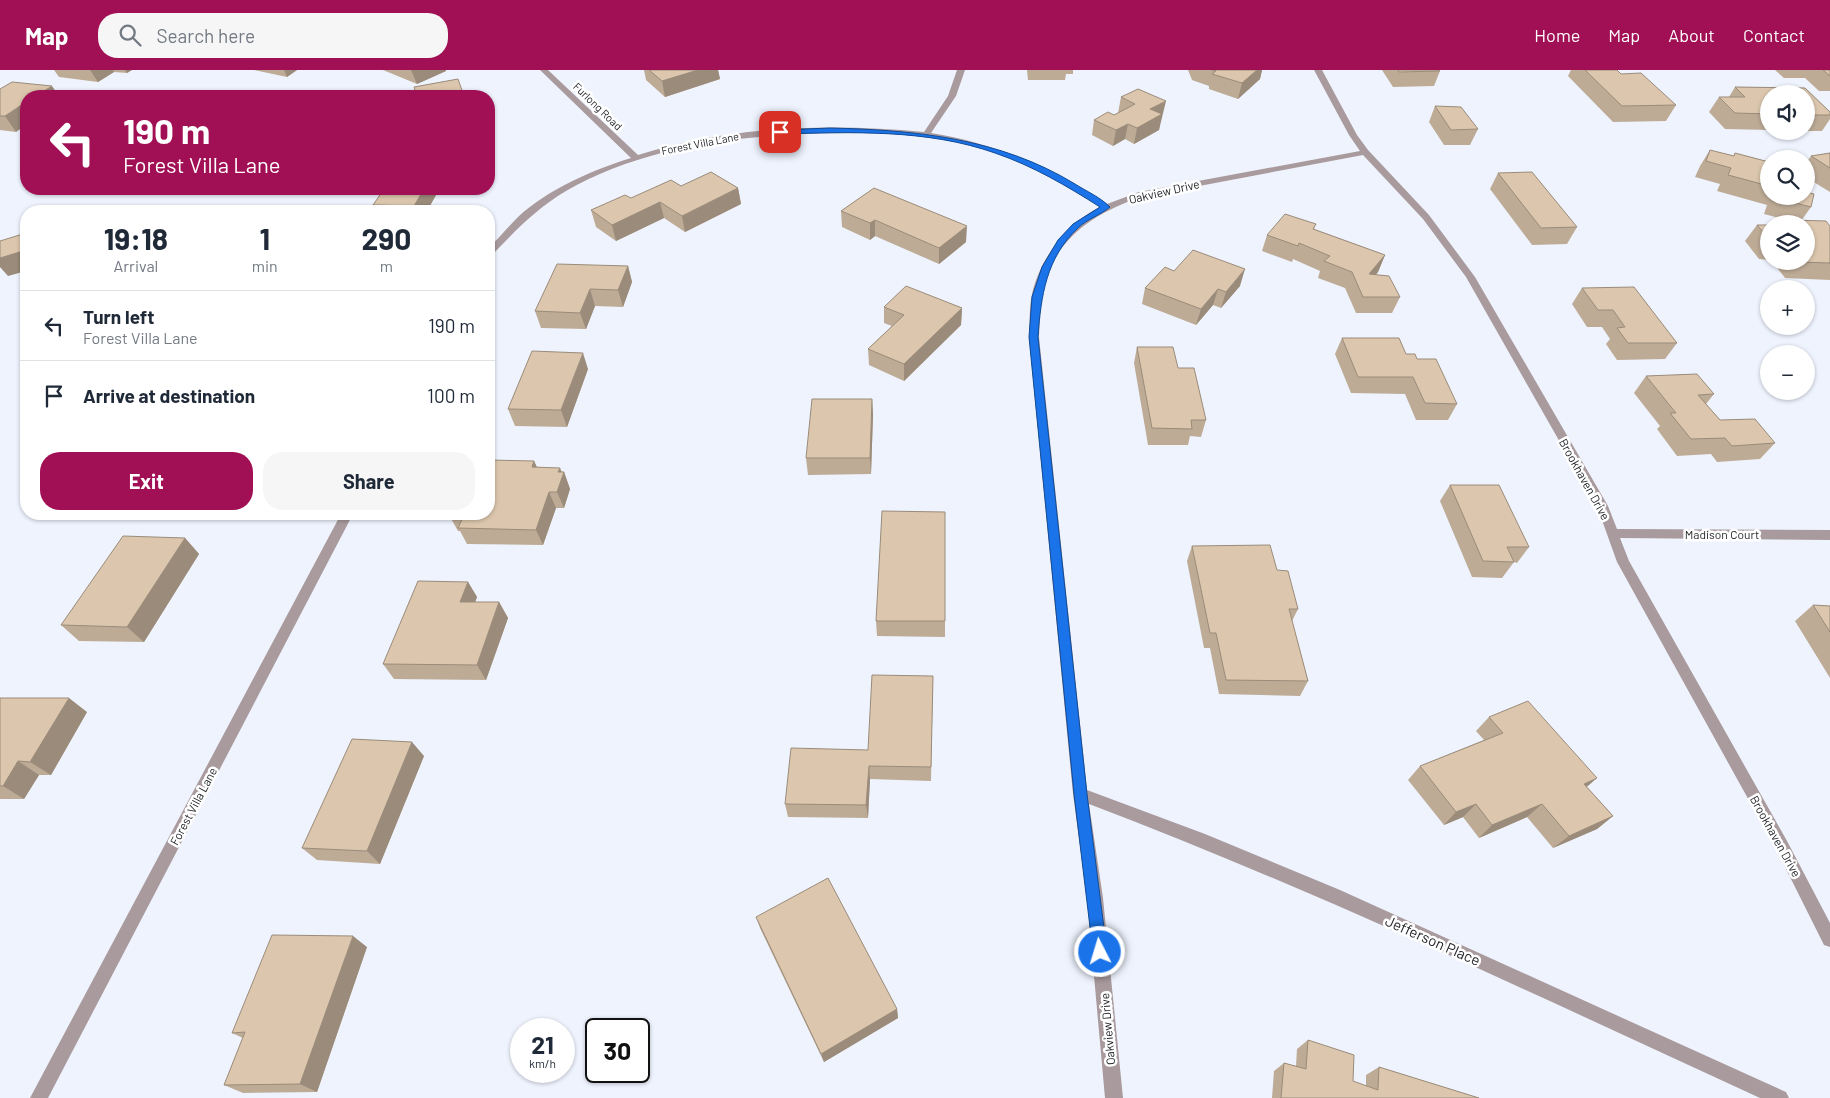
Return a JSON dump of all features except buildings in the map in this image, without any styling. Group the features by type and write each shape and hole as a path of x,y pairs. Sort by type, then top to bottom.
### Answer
{"street":[{"name":"Furlong Road","path":"544,70 636,158"},
{"path":"926,135 952,97 961,70"},
{"name":"Brookhaven Drive","path":"1318,70 1353,136 1365,152 1426,217 1470,277 1604,508 1623,562 1777,838 1830,938"},
{"name":"Forest Villa Lane","path":"495,248 523,218 554,196 584,179 636,158 693,143 735,136 780,132 830,130 926,135 963,142 998,151 1055,175 1106,207"},
{"name":"Oakview Drive","path":"1114,1098 1095,898 1080,794 1034,337 1037,297 1046,267 1061,242 1076,225 1106,207 1139,195 1365,152"},
{"name":"Forest Villa Lane","path":"38,1098 344,520"},
{"name":"Madison Court","path":"1613,533 1830,535"},
{"name":"Jefferson Place","path":"1080,794 1200,839 1334,895 1780,1098"}],"route":[{"path":"780,132 830,130 882,132 926,135 963,142 998,151 1055,175 1106,207 1076,225 1061,242 1046,267 1037,297 1034,337 1080,794 1095,898 1100,952"}]}
